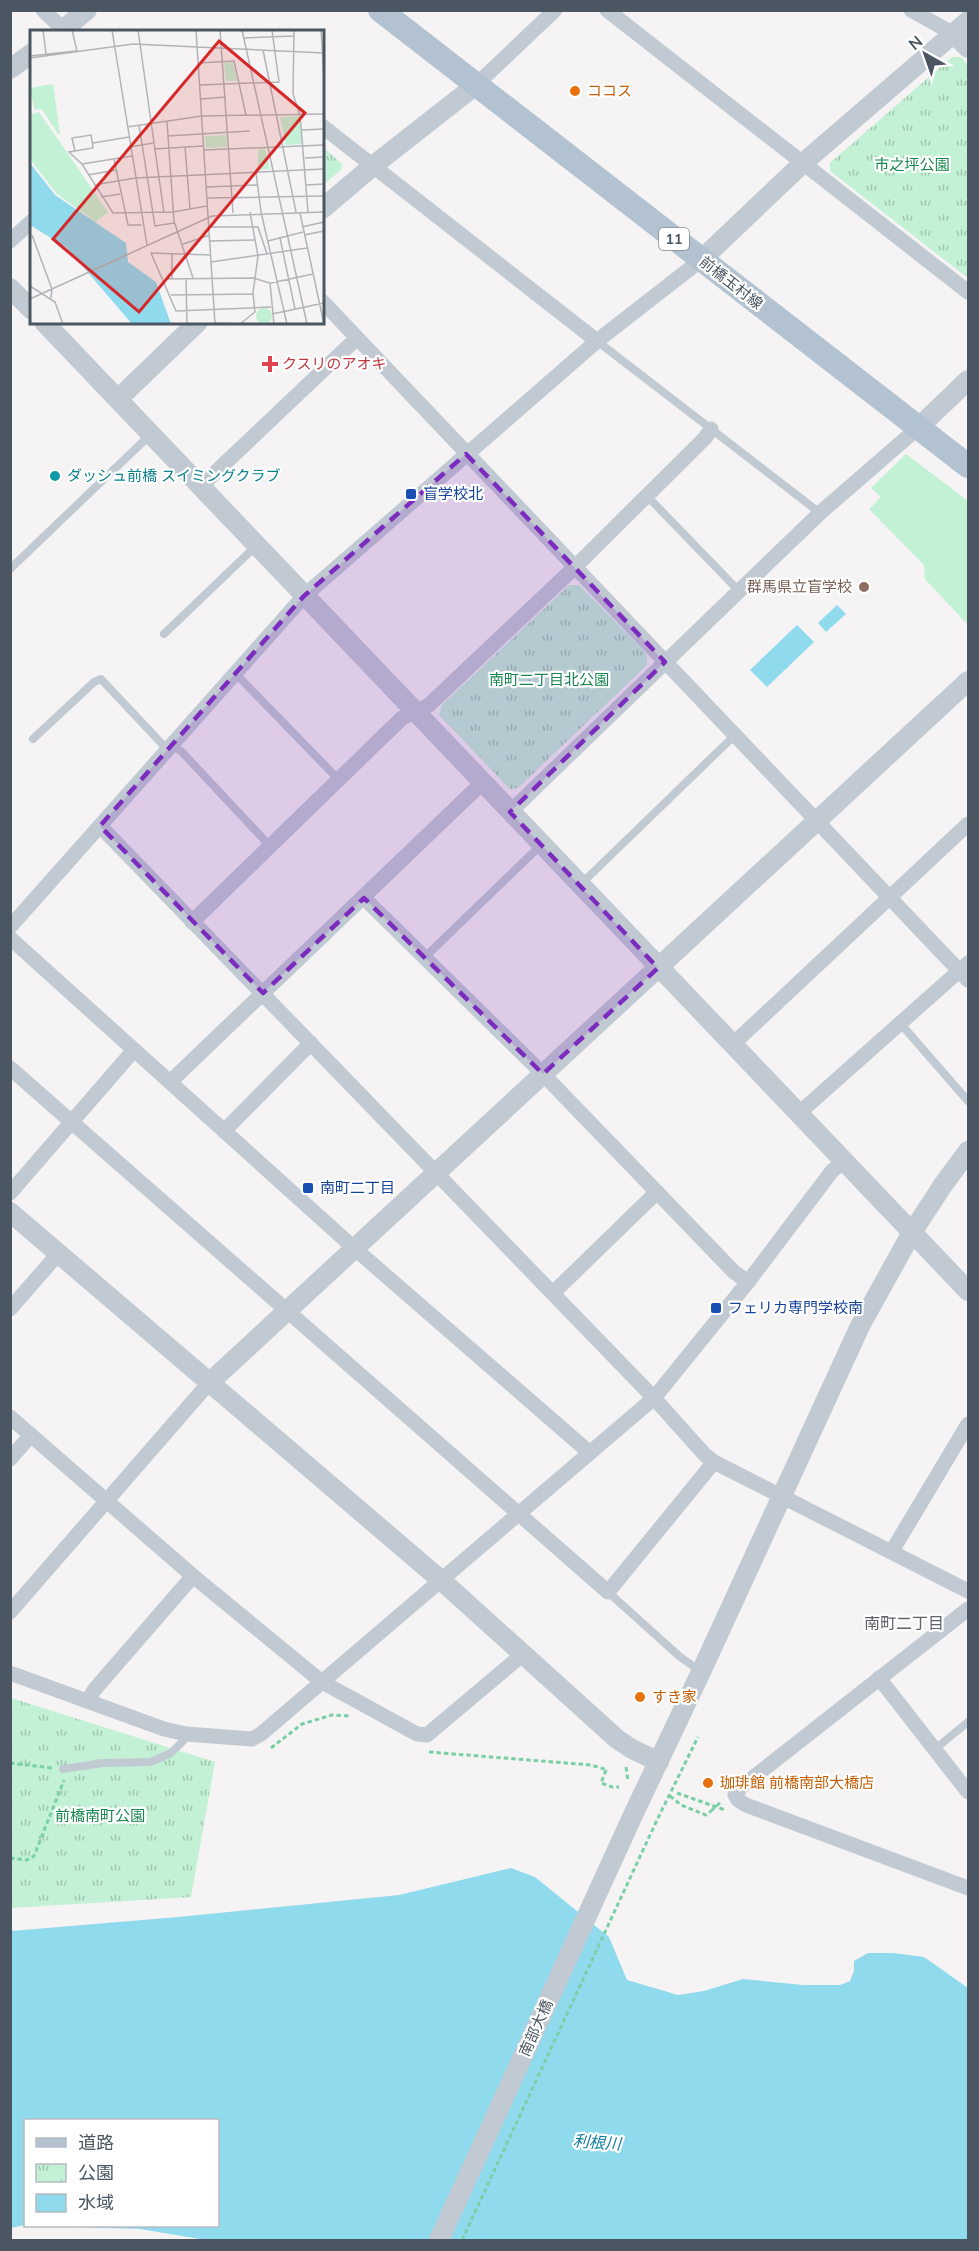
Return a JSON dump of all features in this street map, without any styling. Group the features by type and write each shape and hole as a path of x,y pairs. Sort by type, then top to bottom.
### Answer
{"main road":[{"name":"前橋玉村線","path":"380,10 969,466"}],"street":[{"path":"43,10 62,30"},
{"path":"64,30 87,10"},
{"path":"324,207 476,85 555,10"},
{"path":"607,10 969,292"},
{"path":"911,10 961,28 969,48"},
{"path":"10,927 304,596 597,342 701,260 803,163 961,28"},
{"path":"10,69 30,54"},
{"path":"324,128 597,342"},
{"path":"10,242 30,223"},
{"path":"10,288 30,308"},
{"path":"324,303 889,897 966,971 900,1023 798,1114"},
{"path":"46,324 911,1234 969,1291"},
{"path":"118,399 196,324"},
{"path":"200,486 357,338"},
{"path":"510,812 820,513 919,428 969,380"},
{"path":"192,922 402,718 429,705 575,567 705,438 711,429"},
{"path":"10,1612 209,1383 969,681"},
{"path":"170,1082 482,783"},
{"path":"732,1046 969,824"},
{"path":"100,826 437,1172 654,1398 705,1455 714,1462 969,1591"},
{"path":"364,898 543,1074 734,1272 748,1282"},
{"path":"10,938 354,1248 590,1453"},
{"path":"224,1131 311,1043"},
{"path":"10,1192 74,1122 134,1050"},
{"path":"12,1071 74,1122 608,1592 714,1462"},
{"name":"南部大橋","path":"439,2241 633,1815 860,1326 911,1234 943,1185 969,1151"},
{"path":"10,1673 164,1729 186,1734 252,1739 261,1734 654,1398 748,1282 832,1171 843,1162"},
{"path":"553,1293 657,1192"},
{"path":"10,1212 442,1581 617,1739 659,1762"},
{"path":"10,1309 58,1254"},
{"path":"10,1417 193,1576 322,1682 423,1736 522,1655"},
{"path":"892,1551 969,1424"},
{"path":"10,1459 31,1435"},
{"path":"88,1700 193,1576"},
{"path":"969,1609 736,1792 736,1798 747,1805 969,1888"},
{"path":"879,1678 969,1792"}],"lane":[{"path":"597,342 820,513"},
{"path":"10,569 151,435"},
{"path":"647,496 739,591"},
{"path":"164,634 256,546"},
{"path":"235,673 339,780"},
{"path":"33,739 94,682 101,679 163,745 171,746 181,752 270,846"},
{"path":"579,885 735,735"},
{"path":"425,957 541,845"},
{"path":"900,1023 969,1101"},
{"path":"608,1592 679,1656 701,1672"},
{"path":"935,1749 969,1722"},
{"path":"63,1769 103,1763 151,1762 171,1753 184,1740 186,1734"}],"path":[{"path":"462,2241 657,1820 698,1737"},
{"path":"509,1758 591,1765 607,1769 601,1783 612,1788 619,1787"},
{"path":"10,1763 63,1769 64,1779 34,1856 27,1860 10,1858"},
{"path":"670,1796 681,1805 706,1815 721,1802"}],"highlighted area":[{"path":"466,454 665,662 510,812 658,968 543,1074 364,898 263,993 100,826 304,596"}],"green space":[{"name":"市之坪公園","path":"952,57 961,57 968,65 968,278 830,171 830,163"},
{"path":"324,148 342,164 341,170 324,184"},
{"path":"906,454 968,501 968,625 925,579 924,565 869,509 881,497 871,488"},
{"name":"南町二丁目北公園","path":"569,585 579,585 647,654 647,665 518,788 510,789 439,715 442,705"},
{"name":"前橋南町公園","path":"11,1698 215,1762 191,1897 11,1908"}],"water":[{"path":"837,605 846,614 826,632 818,623"},
{"path":"797,625 814,642 767,687 750,670"},
{"name":"利根川","path":"511,1868 535,1877 609,1937 627,1980 678,1995 704,1991 743,1979 803,1985 840,1985 850,1981 854,1971 854,1961 868,1953 924,1957 968,1988 968,2240 206,2240 140,2229 69,2227 219,2227 219,2119 24,2119 24,2225 11,2228 11,1931 399,1895"}],"place":[{"name":"ココス","path":"575,91"},
{"name":"クスリのアオキ","path":"270,364"},
{"name":"ダッシュ前橋 スイミングクラブ","path":"55,476"},
{"name":"盲学校北","path":"411,494"},
{"name":"群馬県立盲学校","path":"864,587"},
{"name":"南町二丁目","path":"308,1188"},
{"name":"フェリカ専門学校南","path":"716,1308"},
{"name":"すき家","path":"640,1697"},
{"name":"珈琲館 前橋南部大橋店","path":"708,1783"}],"district":[{"name":"南町二丁目","path":"904,1623"}]}
